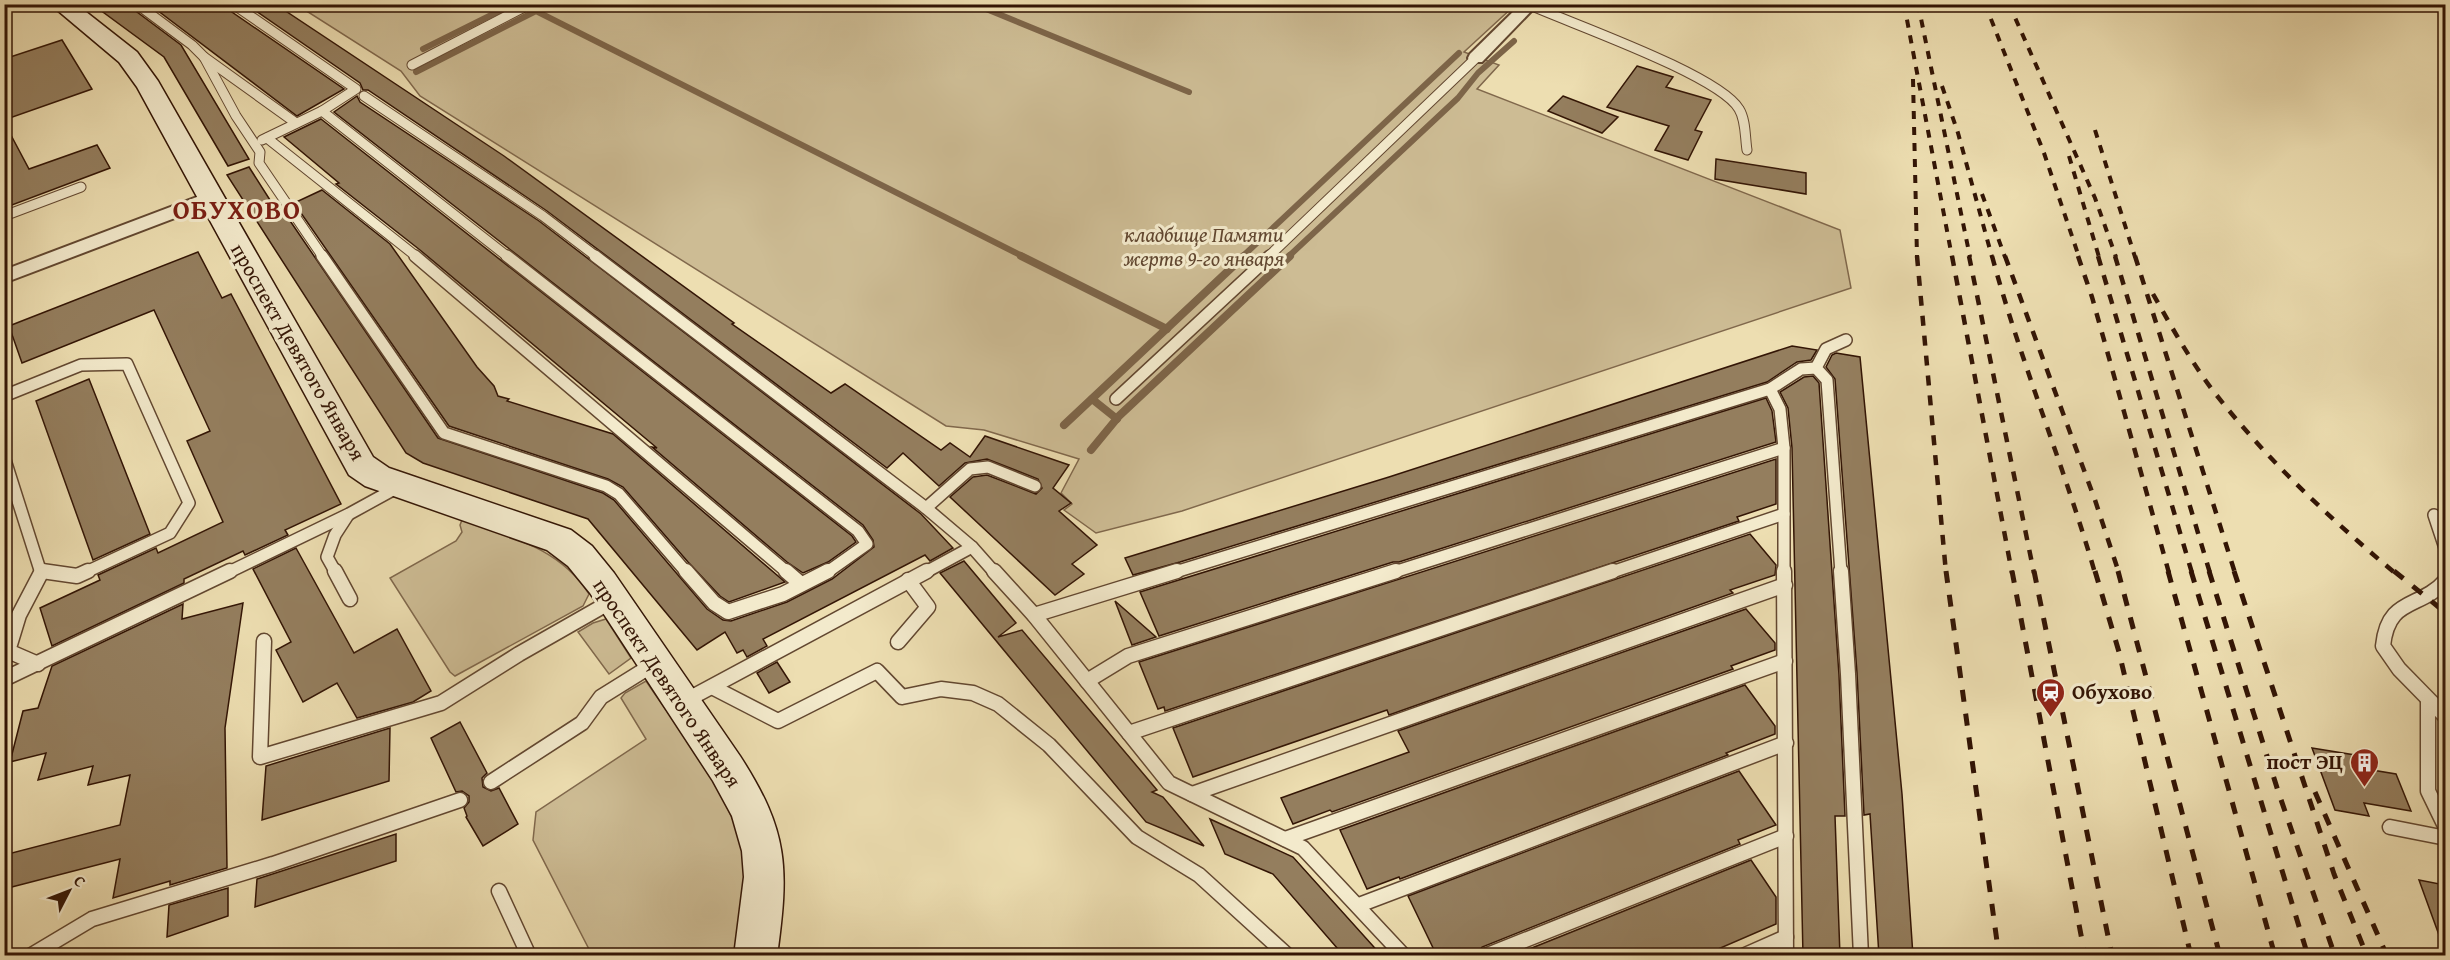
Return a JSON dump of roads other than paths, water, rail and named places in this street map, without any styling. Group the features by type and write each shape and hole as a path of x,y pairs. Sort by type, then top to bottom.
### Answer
{"street":[{"name":"проспект Девятого Января","path":"62,4 128,57 149,86 362,466 377,477 559,540 580,556 613,600 733,778 756,825 764,871 763,902 755,956"},
{"path":"1476,58 1530,4"},
{"path":"4,277 210,198"}],"lane":[{"path":"137,4 192,45 204,57 296,123"},
{"path":"233,4 357,89 322,111 255,143"},
{"path":"412,65 530,4"},
{"path":"1530,4 1556,18 1607,35 1722,92 1738,108 1747,150"},
{"path":"204,57 236,116 260,152 259,163 444,433 606,486 619,494 714,603 728,612 747,607 801,584 853,557 867,544 858,531 322,111"},
{"path":"1116,399 1189,333 1476,58"},
{"path":"364,96 543,216 926,508 972,548 1034,615 1169,783 1303,848 1359,904 1404,956"},
{"path":"267,138 404,246 801,584"},
{"path":"4,216 81,187"},
{"path":"1816,368 1821,352 1826,346 1845,340"},
{"path":"4,396 81,365 127,364 189,503 170,532 77,576 42,571"},
{"path":"1034,615 1770,389 1801,369 1816,368"},
{"path":"1816,368 1827,380 1848,674 1861,956"},
{"path":"1770,389 1780,409 1784,448 1786,956"},
{"path":"1087,681 1128,656 1784,448"},
{"path":"4,457 42,571 19,615 8,651 38,664"},
{"path":"926,508 970,469 988,467 1035,486"},
{"path":"4,679 349,514 401,486"},
{"path":"349,514 335,535 327,557 350,599"},
{"path":"1129,733 1784,514"},
{"path":"2434,515 2445,551"},
{"path":"682,702 972,548"},
{"path":"898,642 928,607 908,580"},
{"path":"2445,580 2440,588 2400,608 2387,623 2383,645 2399,669 2445,717"},
{"path":"1192,794 1785,585"},
{"path":"264,641 260,757 441,704 519,654 613,600"},
{"path":"1285,839 1785,661"},
{"path":"491,782 582,723 601,697 655,664"},
{"path":"712,687 778,722 877,670 902,697 941,689 973,693 998,704 1049,745 1137,837 1199,875 1288,956"},
{"path":"2428,700 2428,791 2445,828"},
{"path":"1359,904 1786,743"},
{"path":"30,956 92,919 273,864 460,800"},
{"path":"2390,827 2445,838"},
{"path":"1485,956 1786,836"},
{"path":"499,891 529,956"},
{"path":"1743,956 1786,937"}],"waterway":[{"path":"423,49 513,4"},
{"path":"974,4 1189,92"},
{"path":"416,72 536,11 1024,257"},
{"path":"1288,257 1458,98 1478,73 1514,41"},
{"path":"1242,257 1459,53"},
{"path":"1021,256 1167,329"},
{"path":"1167,329 1244,256"},
{"path":"1117,419 1290,256"},
{"path":"1064,425 1167,329"},
{"path":"1092,399 1117,419"},
{"path":"1091,450 1117,419"}],"railway":[{"path":"1904,4 1952,257"},
{"path":"1918,4 1970,257"},
{"path":"1985,4 2044,153 2079,257"},
{"path":"2009,4 2095,198 2116,257"},
{"path":"1913,79 1917,257"},
{"path":"1942,86 1958,133 1992,257"},
{"path":"2095,130 2135,257"},
{"path":"2069,156 2099,257"},
{"path":"1982,194 2005,257"},
{"path":"1917,256 1946,573"},
{"path":"1952,256 2012,573"},
{"path":"1969,256 2034,573"},
{"path":"1992,256 2003,296 2095,573"},
{"path":"2005,256 2095,500 2119,573"},
{"path":"2078,256 2092,297 2169,573"},
{"path":"2098,256 2192,573"},
{"path":"2115,256 2210,573"},
{"path":"2135,256 2235,573"},
{"path":"2153,294 2180,342 2231,413 2321,508 2395,573"},
{"path":"2446,369 2441,388 2446,406"},
{"path":"1946,571 1999,956"},
{"path":"2012,571 2085,956"},
{"path":"2034,571 2112,956"},
{"path":"2095,571 2119,652 2191,956"},
{"path":"2118,571 2220,956"},
{"path":"2168,571 2275,956"},
{"path":"2191,571 2308,956"},
{"path":"2209,571 2278,791 2335,956"},
{"path":"2234,571 2334,874 2367,956"},
{"path":"2394,571 2446,613"},
{"path":"2315,792 2387,956"}],"place":[{"name":"Обухово","path":"2051,718"},
{"name":"пост ЭЦ","path":"2364,788"}],"district":[{"name":"ОБУХОВО","path":"237,210"}],"park label":[{"name":"кладбище Памяти жертв 9-го января","path":"1204,247"}]}
